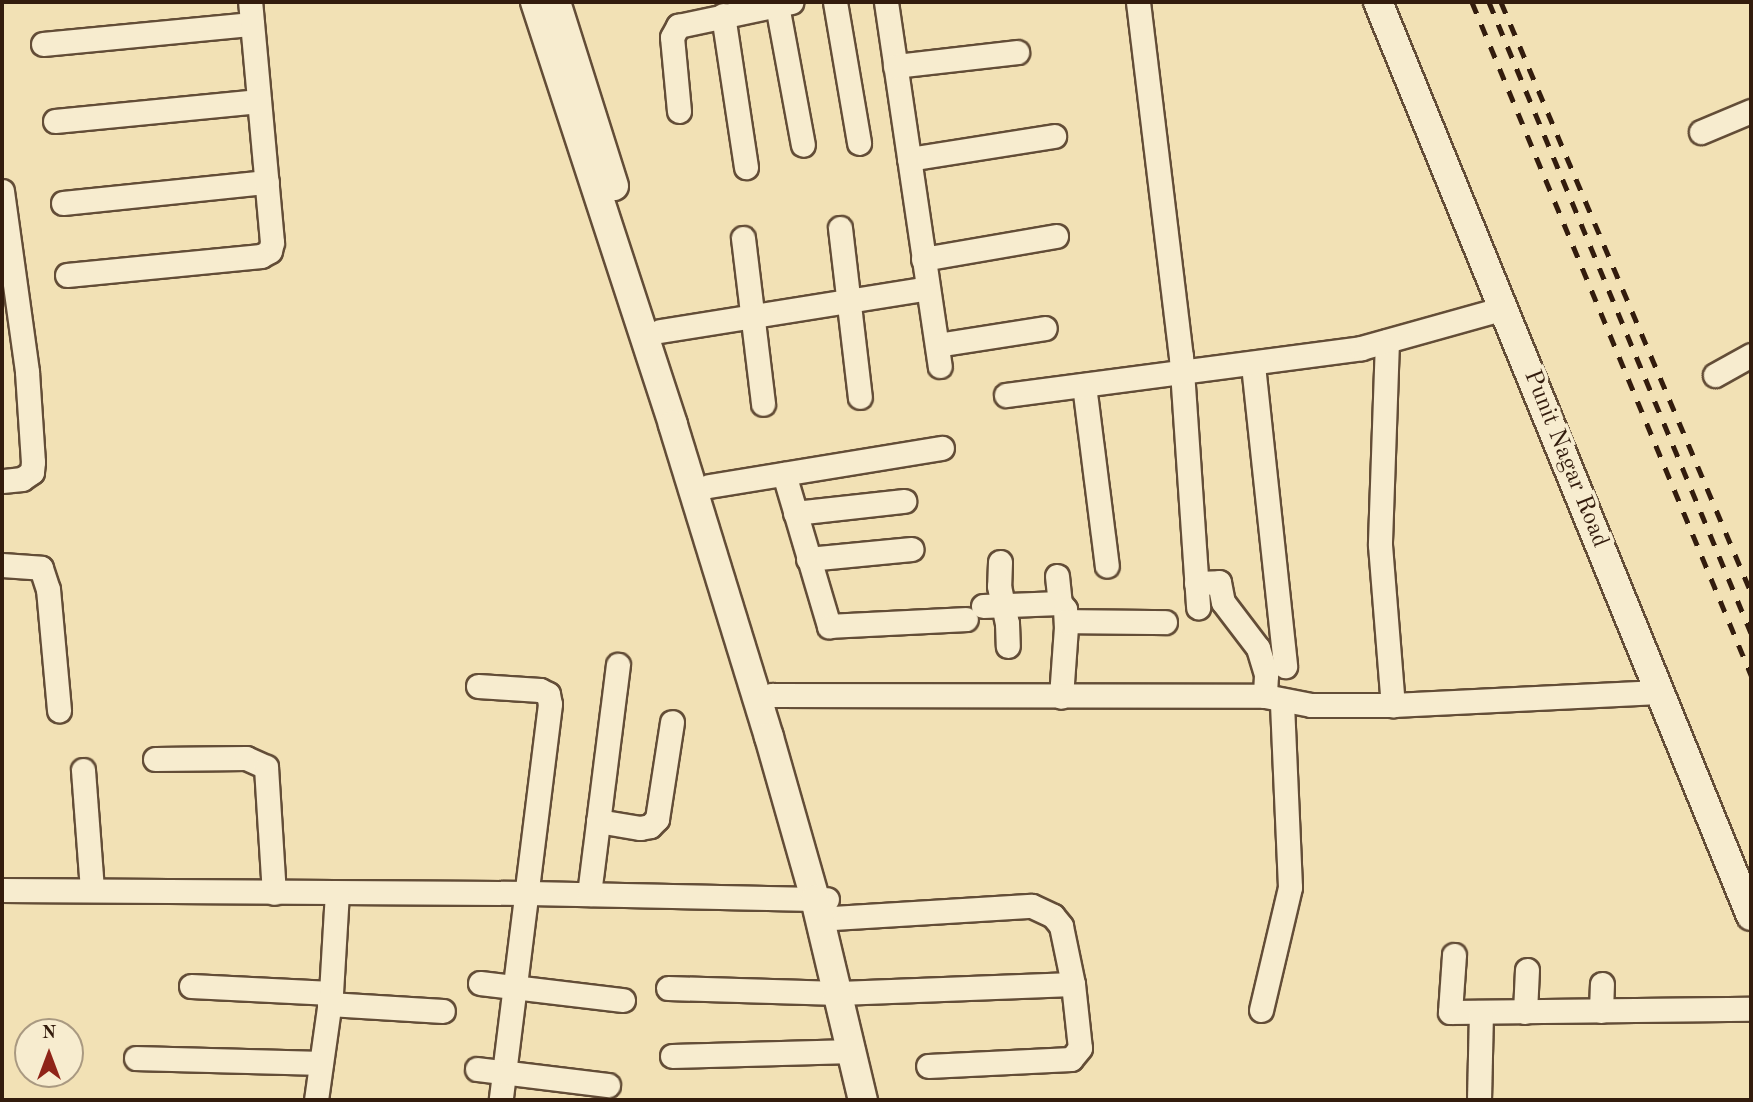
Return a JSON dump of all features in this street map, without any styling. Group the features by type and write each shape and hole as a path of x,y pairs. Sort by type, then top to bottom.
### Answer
{"street":[{"path":"535,2 765,697"},
{"path":"556,2 709,486 847,992 881,1100"},
{"path":"835,2 859,143"},
{"path":"886,2 938,355 1045,328"},
{"path":"1138,2 1181,374 1198,607"},
{"name":"Punit Nagar Road","path":"1378,2 1751,916"},
{"path":"679,111 672,37 678,26 784,3 803,145"},
{"path":"43,44 251,13 272,242 270,251 261,256 67,275"},
{"path":"723,15 746,167"},
{"path":"895,66 1017,52"},
{"path":"55,121 259,101"},
{"path":"1701,132 1751,111"},
{"path":"909,159 1054,136"},
{"path":"63,202 267,182"},
{"path":"2,191 8,276 27,372 33,462 32,472 22,479 2,481"},
{"path":"841,228 860,397"},
{"path":"923,259 1056,236"},
{"path":"743,238 754,315 762,404"},
{"path":"660,331 927,288"},
{"path":"1006,395 1253,365 1361,348 1504,308"},
{"path":"1387,341 1380,545 1393,705"},
{"path":"1715,375 1751,355"},
{"path":"1253,365 1284,658 1261,658"},
{"path":"1084,385 1107,566"},
{"path":"709,486 942,448"},
{"path":"784,474 829,626 983,610 1063,612 1165,622"},
{"path":"795,513 904,501"},
{"path":"808,559 912,549"},
{"path":"983,610 1000,562"},
{"path":"2,565 41,568 48,589 60,712"},
{"path":"1057,576 1063,612 1061,697"},
{"path":"1196,583 1219,582 1223,602 1258,648 1273,698 1290,887 1261,1010"},
{"path":"983,610 1007,623 1009,646"},
{"path":"589,894 618,665"},
{"path":"478,685 540,690 548,694 550,704 529,893 501,1100"},
{"path":"765,697 1273,698 1311,705 1393,705 1659,692"},
{"path":"598,821 640,828 650,826 657,819 672,722"},
{"path":"155,759 246,758 266,767 274,893"},
{"path":"83,770 92,890"},
{"path":"2,890 589,894 825,905 1032,906 1053,916 1061,926 1073,984 1080,1048 1071,1059 928,1066"},
{"path":"317,1100 330,998 337,893"},
{"path":"1454,956 1450,1012 1751,1009"},
{"path":"1525,1012 1527,970"},
{"path":"480,983 623,1000"},
{"path":"668,988 847,992 1073,984"},
{"path":"1601,1011 1602,984"},
{"path":"191,986 443,1011"},
{"path":"847,992 853,1051 863,1100"},
{"path":"1479,1100 1481,1012"},
{"path":"672,1056 853,1051"},
{"path":"136,1058 321,1063"},
{"path":"477,1069 608,1085"}],"railway":[{"path":"1472,2 1751,675"},
{"path":"1489,2 1751,633"},
{"path":"1501,2 1751,592"}]}
